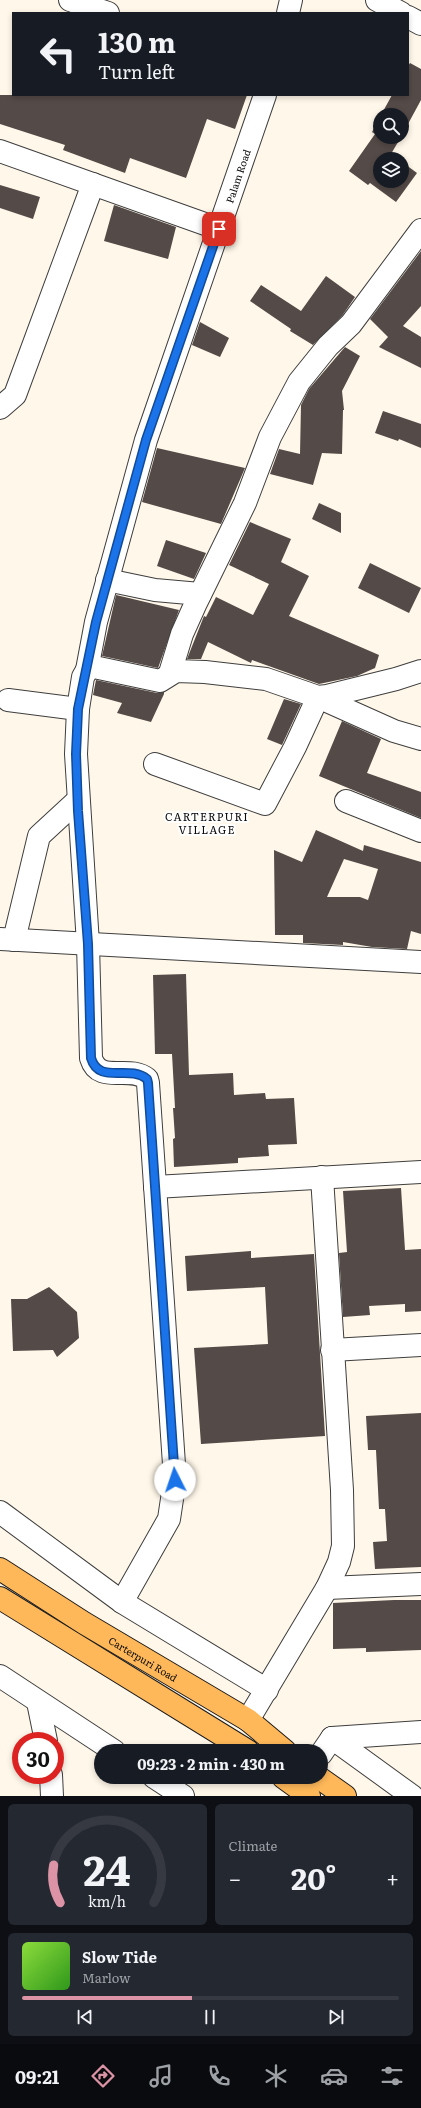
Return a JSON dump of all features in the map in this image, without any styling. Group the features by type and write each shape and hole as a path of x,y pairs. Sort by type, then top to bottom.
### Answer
{"main road":[{"name":"Carterpuri Road","path":"0,1569 84,1624 248,1720 277,1744"},
{"path":"0,1598 237,1744"},
{"path":"293,1784 309,1796"},
{"path":"328,1784 345,1796"}],"street":[{"path":"70,0 105,12"},
{"path":"288,12 291,0"},
{"path":"377,0 398,12"},
{"path":"409,18 421,24"},
{"name":"Palam Road","path":"155,1187 147,1079 137,1074 100,1072 94,1066 91,1058 88,944 76,754 78,709 83,677 87,670 96,622 146,440 265,96"},
{"path":"0,151 219,229"},
{"path":"0,408 15,395 93,184"},
{"path":"170,673 182,634 245,503 270,437 299,382 328,346 351,324 421,230"},
{"path":"108,580 155,590 200,594"},
{"path":"87,670 98,668 160,681 170,673 183,670 266,679 318,697 394,731 421,739"},
{"path":"318,697 396,680 421,671"},
{"path":"155,764 265,804 295,747 318,697"},
{"path":"8,700 78,709"},
{"path":"78,800 39,836 7,939 421,962"},
{"path":"346,801 421,831"},
{"path":"122,1602 169,1519 175,1480 155,1187 421,1172"},
{"path":"248,1720 327,1588 339,1562 343,1546 342,1490 322,1177"},
{"path":"332,1350 421,1345"},
{"path":"0,1512 122,1602 267,1690"},
{"path":"327,1588 421,1584"},
{"path":"0,1676 103,1744"},
{"path":"38,1702 44,1732"},
{"path":"328,1746 421,1732"},
{"path":"328,1747 412,1796"},
{"path":"51,1784 52,1796"},
{"path":"165,1784 183,1796"}],"building":[{"path":"410,63 421,69 421,100 409,122 409,108 385,108 391,96 409,96"},
{"path":"0,95 247,96 235,129 207,119 186,178 130,158 125,173 63,150 65,145 0,124"},
{"path":"373,137 373,144 397,144 392,152 373,152 373,185 370,183 368,185 349,171"},
{"path":"409,167 417,173 409,184"},
{"path":"0,185 40,197 33,219 0,208"},
{"path":"377,188 406,188 396,202"},
{"path":"114,205 176,227 168,259 104,241"},
{"path":"421,251 421,306 403,326 421,337 421,368 379,347 388,337 370,319"},
{"path":"326,276 355,297 342,316 313,345 290,331 291,329 250,301 261,285 301,311"},
{"path":"200,322 229,338 220,357 192,345"},
{"path":"345,347 360,356 342,391 344,410 342,454 322,453 313,485 270,474 279,449 300,454 301,405 309,389"},
{"path":"383,411 421,424 421,448 399,439 398,441 375,433"},
{"path":"157,448 245,468 221,524 142,502"},
{"path":"319,503 341,513 341,533 312,519"},
{"path":"250,522 291,539 281,562 309,576 289,616 379,655 375,668 357,676 319,684 252,660 251,663 208,642 201,659 187,659 204,616 206,617 216,597 253,615 269,584 229,565"},
{"path":"166,540 206,553 194,579 157,566"},
{"path":"370,563 421,588 409,613 358,588"},
{"path":"116,595 179,610 158,668 102,656"},
{"path":"96,680 157,693 164,692 164,694 151,722 117,713 122,703 93,695"},
{"path":"284,699 301,704 282,745 267,739"},
{"path":"342,721 381,739 367,773 421,792 421,818 319,776"},
{"path":"316,830 363,851 364,845 421,862 421,934 411,931 407,949 372,947 343,942 343,945 303,943 303,935 275,935 274,850 302,862","holes":["344,859 378,869 368,900 360,897 327,897"]},
{"path":"186,974 189,1075 233,1073 234,1095 265,1093 266,1099 294,1098 297,1144 268,1145 269,1156 238,1158 238,1163 174,1167 173,1139 175,1138 173,1108 175,1108 172,1054 155,1054 153,975"},
{"path":"401,1188 405,1250 421,1249 421,1311 405,1312 405,1304 369,1306 370,1315 343,1317 339,1253 347,1252 343,1191"},
{"path":"251,1251 251,1258 314,1254 325,1436 201,1444 194,1348 268,1344 265,1287 187,1291 185,1256"},
{"path":"49,1287 77,1312 79,1338 57,1357 53,1350 13,1351 11,1299 27,1299"},
{"path":"421,1413 421,1567 375,1569 373,1542 387,1541 385,1509 379,1509 376,1450 368,1450 366,1416"},
{"path":"421,1600 421,1650 366,1652 366,1648 333,1649 333,1603"}],"district":[{"name":"CARTERPURI VILLAGE","path":"207,822"}],"route":[{"path":"175,1480 148,1083 145,1077 137,1074 100,1072 94,1066 91,1058 88,944 78,811 76,754 78,709 83,677 87,670 96,622 146,440 219,229"}]}
